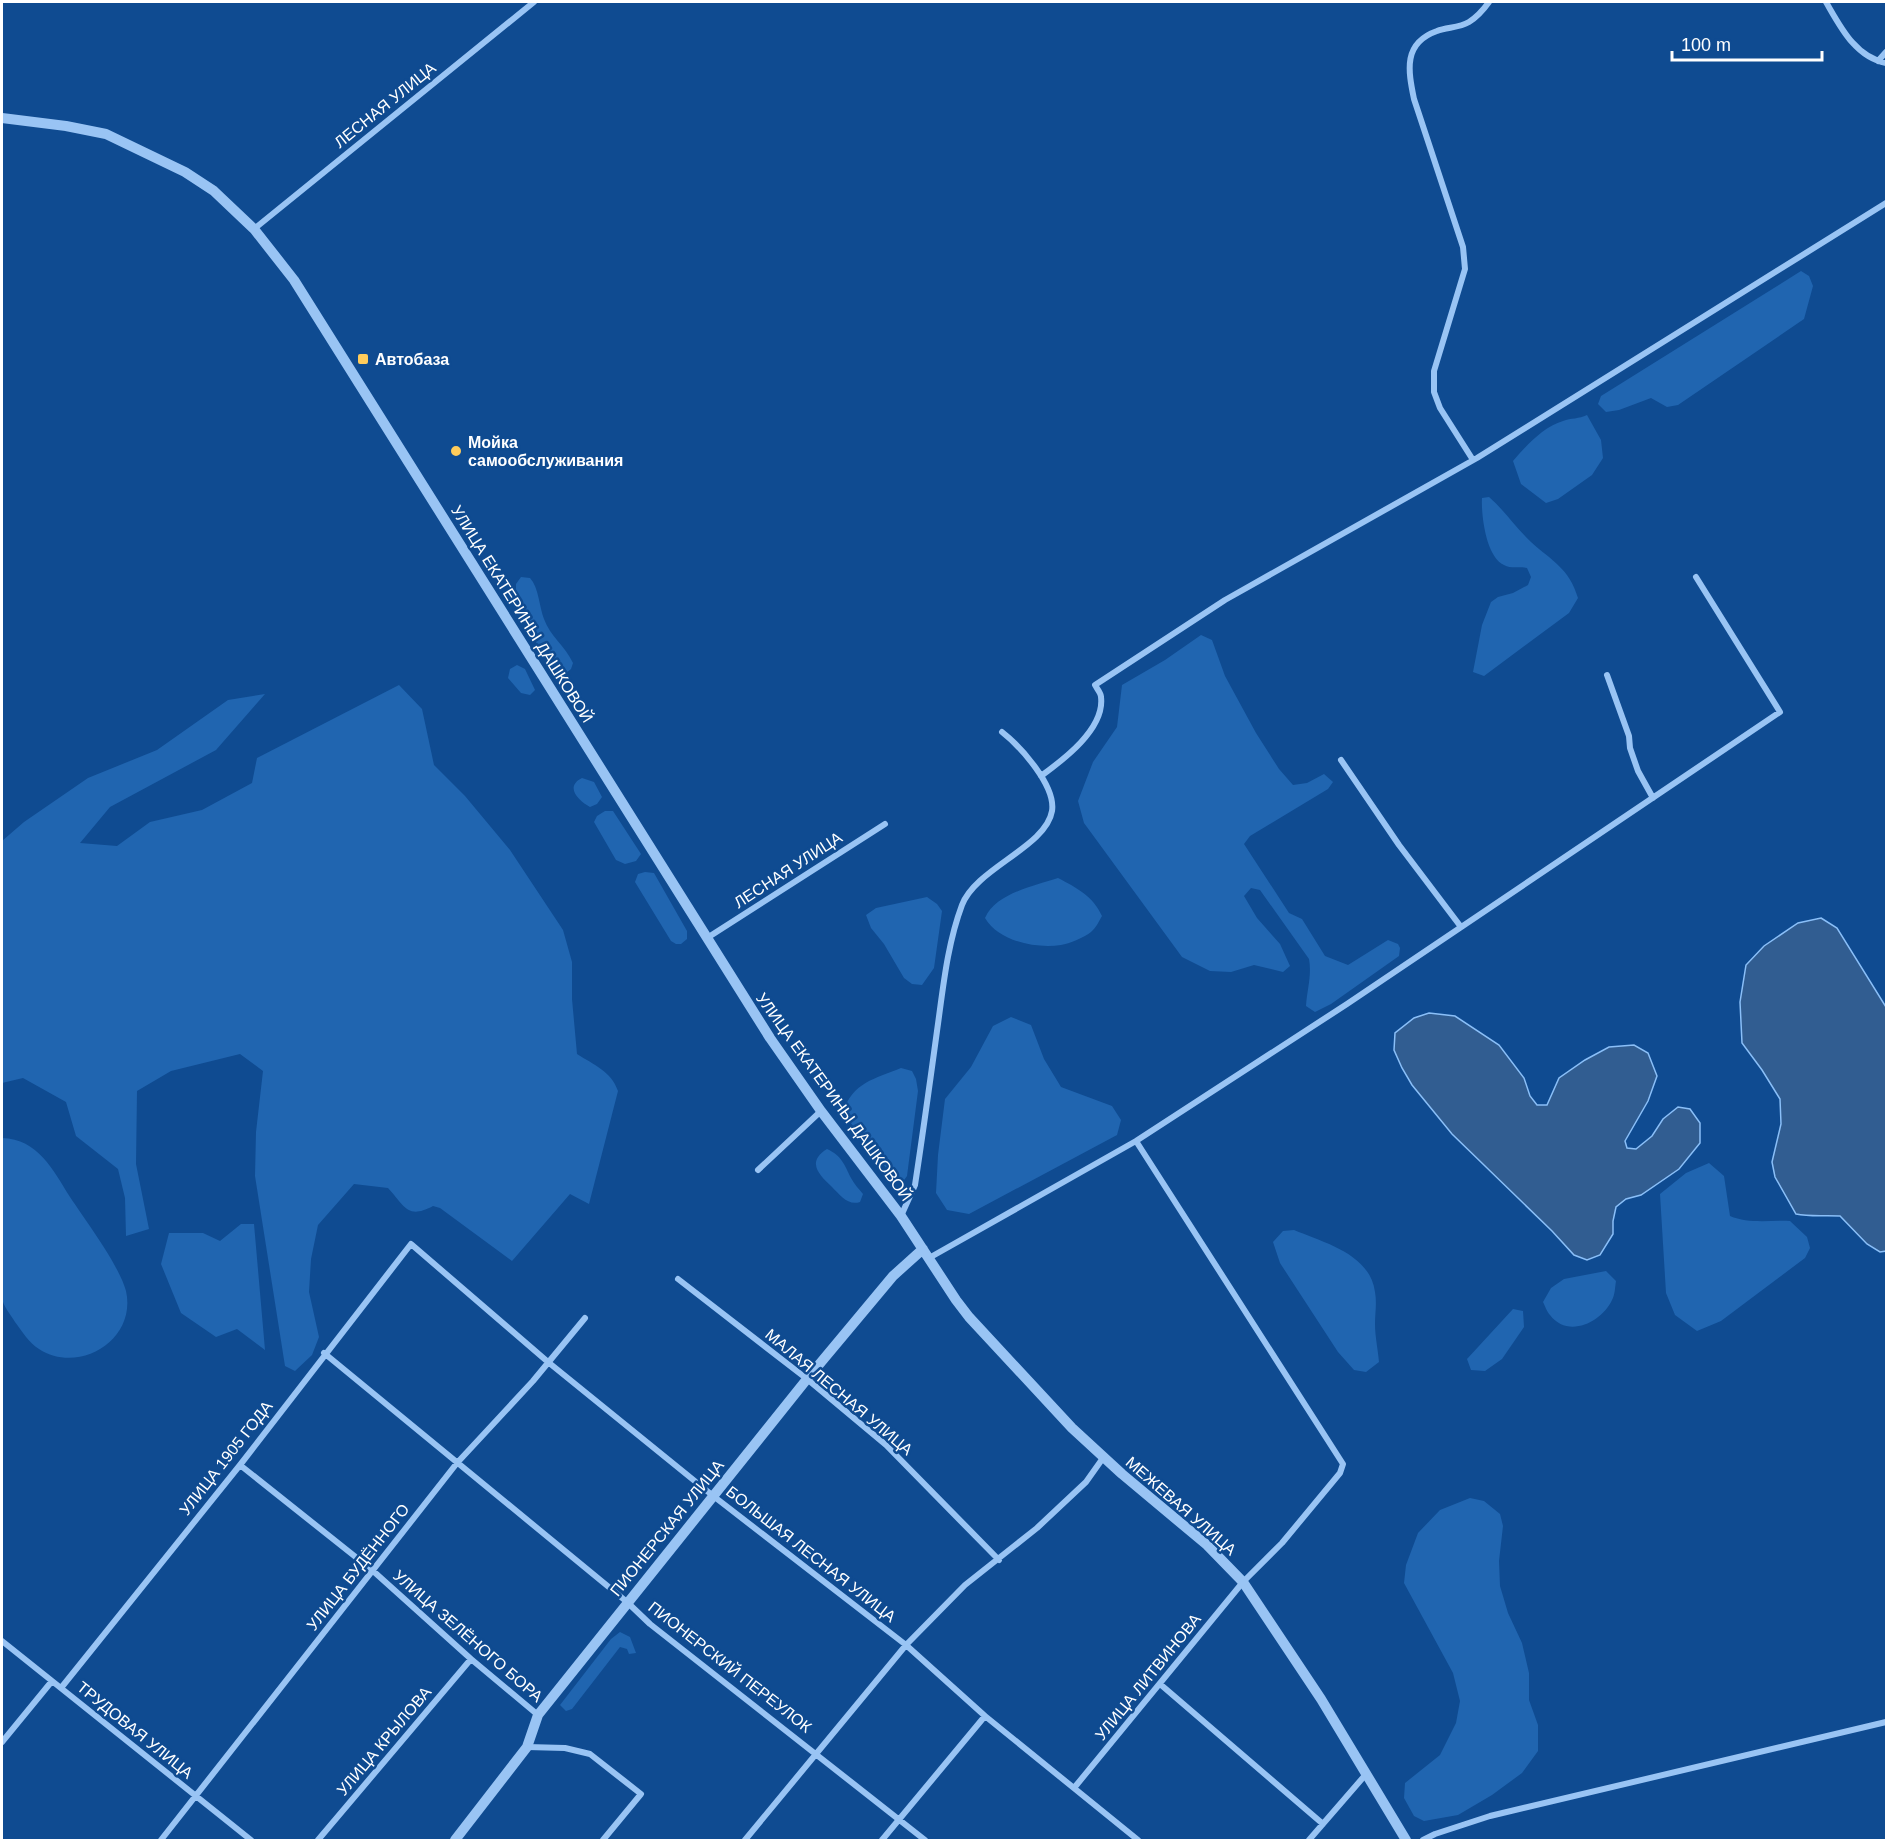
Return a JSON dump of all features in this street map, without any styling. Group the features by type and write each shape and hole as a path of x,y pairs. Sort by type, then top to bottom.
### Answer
{"street":[{"name":"ЛЕСНАЯ УЛИЦА","path":"254,229 534,2"},
{"path":"1473,460 1440,408 1434,392 1434,371 1464,269 1463,247 1414,99 1409,76 1410,57 1416,44 1436,31 1468,22 1489,2"},
{"path":"1826,2 1845,34 1861,51 1878,61 1887,63"},
{"path":"1878,61 1887,52"},
{"name":"УЛИЦА ЕКАТЕРИНЫ ДАШКОВОЙ","path":"2,118 66,126 106,134 185,172 214,191 254,229 294,280 770,1038 926,1253"},
{"path":"1041,776 1069,755 1090,731 1099,714 1101,696 1095,685 1225,600 1473,460 1887,203"},
{"path":"926,1253 1136,1141 1347,1004 1779,712 1696,577"},
{"path":"1607,675 1629,736 1630,748 1638,771 1653,798"},
{"path":"901,1216 915,1185 946,962 962,903 975,885 1043,830 1052,811 1050,791 1041,776 1014,741 1002,732"},
{"path":"1341,760 1399,845 1461,927"},
{"name":"ЛЕСНАЯ УЛИЦА","path":"706,939 885,824"},
{"path":"758,1170 821,1111"},
{"name":"УЛИЦА ЛИТВИНОВА","path":"1074,1788 1243,1582 1289,1534 1340,1473 1343,1464 1136,1141"},
{"name":"УЛИЦА 1905 ГОДА","path":"61,1688 240,1465 324,1353 411,1244"},
{"name":"БОЛЬШАЯ ЛЕСНАЯ УЛИЦА","path":"411,1244 548,1362 712,1496 906,1645 985,1716 1138,1840"},
{"name":"ПИОНЕРСКАЯ УЛИЦА","path":"455,1840 527,1747 538,1715 712,1496 893,1276 926,1253"},
{"name":"МЕЖЕВАЯ УЛИЦА","path":"926,1253 969,1317 1072,1428 1103,1458 1207,1545 1243,1582 1367,1773 1406,1840"},
{"name":"МАЛАЯ ЛЕСНАЯ УЛИЦА","path":"678,1279 807,1379 886,1445 999,1560"},
{"name":"УЛИЦА БУДЁННОГО","path":"161,1840 457,1463 585,1318"},
{"name":"ПИОНЕРСКИЙ ПЕРЕУЛОК","path":"324,1353 627,1602 650,1624 926,1840"},
{"path":"745,1840 906,1645 965,1585 1037,1528 1086,1482 1103,1458"},
{"name":"УЛИЦА ЗЕЛЁНОГО БОРА","path":"240,1465 372,1570 471,1659 538,1715"},
{"name":"ТРУДОВАЯ УЛИЦА","path":"2,1641 251,1840"},
{"name":"УЛИЦА КРЫЛОВА","path":"318,1840 471,1659"},
{"path":"2,1742 52,1681"},
{"path":"1160,1684 1323,1824"},
{"path":"882,1840 985,1716"},
{"path":"1423,1840 1490,1816 1887,1722"},
{"path":"527,1747 565,1748 590,1754 641,1794 603,1840"},
{"path":"1309,1840 1367,1773"}],"shaded area":[{"path":"1801,271 1809,276 1813,286 1804,319 1678,405 1667,407 1651,398 1619,410 1606,412 1598,404 1601,396"},
{"path":"1587,415 1601,440 1603,458 1592,475 1558,499 1546,503 1521,484 1513,461 1542,432 1563,421"},
{"path":"1489,497 1531,542 1565,572 1578,598 1569,613 1484,676 1473,672 1482,625 1491,602 1528,585 1531,577 1527,568 1507,566 1498,561 1493,554 1482,515 1482,498"},
{"path":"521,577 530,578 533,582 547,625 573,663 571,669 566,673 559,672 540,651 516,596 516,584"},
{"path":"1201,635 1212,640 1225,676 1256,733 1279,769 1293,785 1307,783 1324,774 1333,782 1328,789 1250,836 1244,844 1289,913 1302,919 1325,956 1348,965 1388,940 1398,944 1400,948 1399,956 1331,1004 1315,1012 1306,1006 1310,977 1309,959 1260,890 1251,888 1244,896 1257,918 1280,944 1290,966 1283,972 1254,965 1231,972 1210,971 1182,957 1084,823 1078,801 1093,762 1117,727 1122,685 1165,660"},
{"path":"517,665 525,669 535,690 530,695 521,693 508,678 510,669"},
{"path":"399,685 422,709 434,765 465,796 510,850 563,930 572,962 572,999 577,1054 606,1073 618,1091 589,1204 570,1194 512,1261 440,1208 433,1206 417,1212 412,1211 407,1209 388,1188 354,1184 318,1225 311,1259 309,1292 319,1337 312,1355 295,1371 285,1366 255,1176 256,1132 263,1071 240,1054 171,1071 137,1091 136,1164 149,1229 126,1236 125,1198 118,1169 76,1136 66,1102 23,1078 2,1083 2,841 24,822 88,778 157,750 228,700 265,694 216,750 110,807 80,843 117,846 150,822 202,810 252,783 257,758"},
{"path":"582,778 594,782 602,797 597,804 590,807 575,794 574,785"},
{"path":"605,811 613,811 641,854 636,861 625,864 616,860 594,822 597,816"},
{"path":"654,873 687,931 687,939 681,944 671,941 635,882 638,874"},
{"path":"1058,878 1089,898 1102,916 1094,929 1085,936 1061,945 1040,946 1008,938 991,926 985,918 990,909 1007,896"},
{"path":"927,897 942,911 934,968 922,985 912,984 904,978 884,944 871,928 866,915 876,908"},
{"path":"1821,918 1837,928 1886,1007 1886,1251 1880,1252 1867,1244 1840,1216 1796,1214 1775,1177 1772,1162 1781,1124 1780,1099 1742,1043 1740,1002 1746,965 1764,946 1798,923"},
{"path":"1429,1013 1455,1016 1499,1045 1524,1078 1530,1096 1537,1105 1547,1105 1559,1078 1585,1060 1609,1047 1634,1045 1648,1053 1657,1076 1648,1101 1625,1141 1627,1148 1636,1149 1652,1136 1663,1119 1678,1107 1690,1109 1700,1123 1700,1143 1679,1169 1641,1195 1626,1199 1616,1207 1613,1234 1600,1255 1587,1260 1574,1255 1452,1134 1412,1085 1394,1050 1395,1033 1414,1018"},
{"path":"1011,1017 1031,1025 1044,1059 1061,1087 1112,1106 1121,1120 1117,1135 969,1214 947,1210 936,1193 945,1099 971,1067 993,1026"},
{"path":"901,1068 912,1071 918,1091 907,1176 902,1183 898,1183 843,1113 852,1094 858,1088"},
{"path":"2,1138 25,1144 35,1150 51,1167 101,1243 122,1280 126,1291 127,1309 123,1324 114,1338 102,1348 87,1355 71,1358 55,1356 39,1349 26,1337 4,1304 1,1287"},
{"path":"827,1149 842,1161 863,1194 860,1202 844,1199 819,1173 817,1159"},
{"path":"1709,1163 1724,1176 1730,1216 1752,1221 1790,1221 1807,1237 1810,1248 1805,1258 1721,1321 1697,1331 1675,1315 1666,1293 1660,1194 1686,1173"},
{"path":"241,1224 254,1224 265,1350 237,1329 216,1337 181,1313 161,1264 169,1233 203,1233 220,1241"},
{"path":"1294,1230 1332,1245 1355,1259 1365,1268 1371,1279 1376,1296 1375,1329 1379,1362 1366,1372 1354,1370 1338,1352 1280,1263 1273,1242 1283,1231"},
{"path":"1606,1271 1616,1281 1613,1298 1601,1315 1593,1321 1575,1327 1557,1322 1549,1314 1543,1302 1551,1288 1564,1279"},
{"path":"1513,1309 1523,1311 1524,1327 1502,1359 1485,1371 1471,1370 1467,1359"},
{"path":"1470,1498 1484,1501 1500,1514 1503,1526 1499,1561 1500,1586 1508,1613 1522,1643 1529,1673 1529,1700 1538,1725 1538,1751 1522,1773 1492,1795 1458,1815 1424,1821 1414,1816 1404,1798 1405,1783 1440,1755 1456,1723 1460,1701 1453,1673 1404,1583 1406,1565 1418,1533 1440,1510"},
{"path":"620,1632 630,1637 636,1653 629,1654 627,1649 620,1647 572,1709 566,1711 560,1705 611,1639"}],"place":[{"name":"Автобаза","path":"363,359"},
{"name":"Мойка самообслуживания","path":"456,451"}]}
